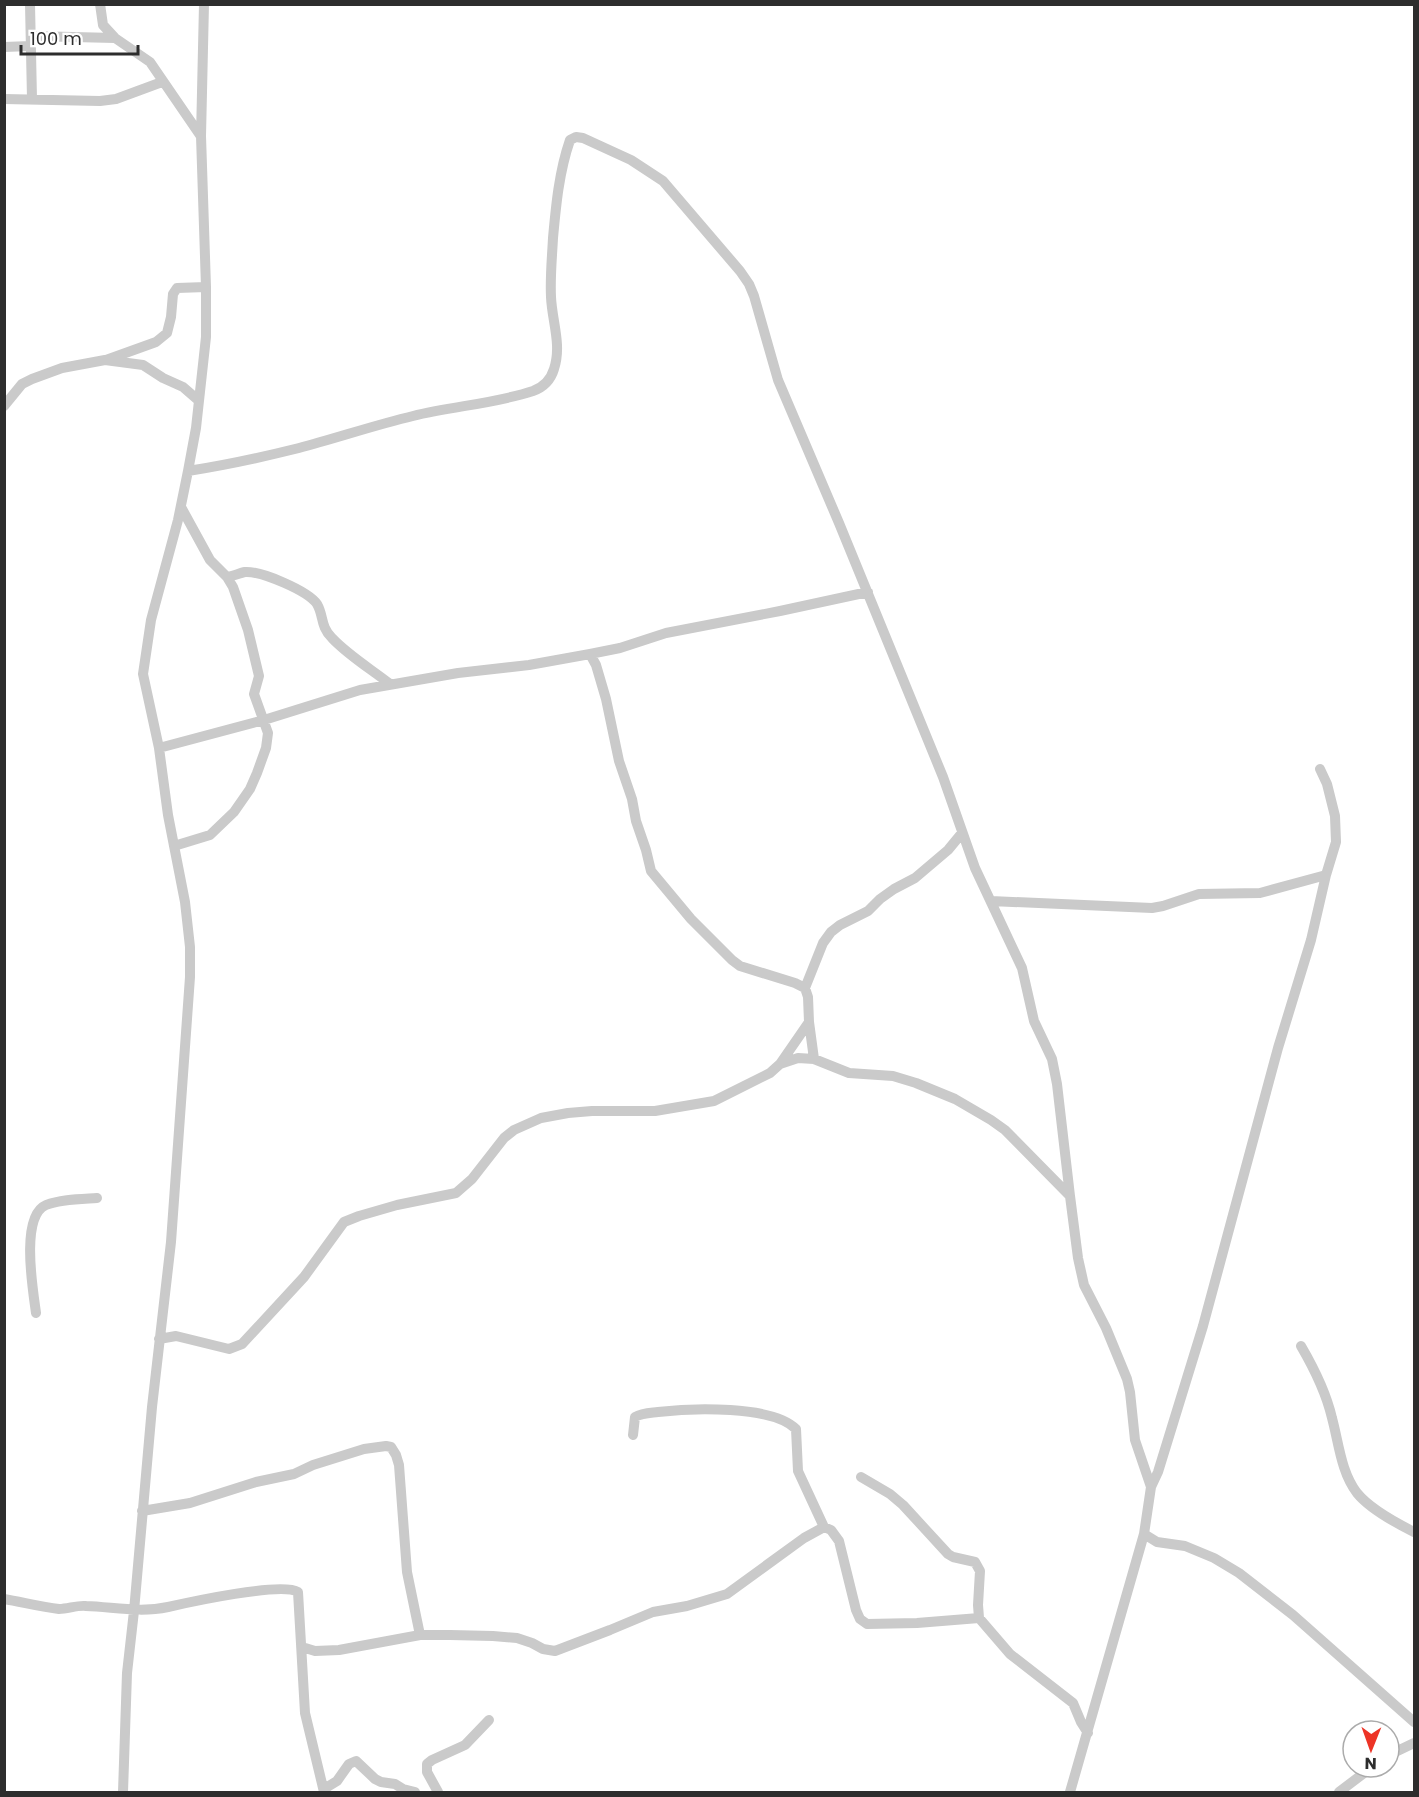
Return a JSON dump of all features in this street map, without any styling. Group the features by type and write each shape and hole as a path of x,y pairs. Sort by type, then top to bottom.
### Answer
{"street":[{"path":"30,4 32,99"},
{"path":"100,4 103,25 115,38 150,62 201,136"},
{"path":"123,1792 127,1674 159,1339 172,1230 190,978 190,947 185,902 159,748 143,674 151,620 181,507 188,471 206,337 201,136 204,4"},
{"path":"4,47 31,41 115,38"},
{"path":"4,99 100,101 116,99 162,82"},
{"path":"188,471 233,464 416,415 490,401 533,391 543,386 554,369 557,354 558,344 551,298 555,207 561,171 570,140 576,137 583,138 631,160 663,181 749,284 759,310 778,380 943,777 975,868 1022,969 1034,1021 1052,1059 1058,1084 1080,1272 1084,1286 1106,1328 1127,1379 1135,1440 1151,1487"},
{"path":"4,406 22,384 32,379 62,368 105,360 156,342 167,333 172,299 177,288 206,287"},
{"path":"105,360 143,365 183,387 198,399"},
{"path":"174,846 210,835 221,826 241,802 250,789 266,747 268,733 254,694 259,676 248,630 227,577 210,560 181,507"},
{"path":"227,577 245,572 258,574 307,594 319,608 323,627 330,637 390,684"},
{"path":"159,748 264,720 360,690 590,654 620,648 666,633 780,612 868,592"},
{"path":"590,654 596,665 606,699 620,761 651,870 691,918 732,960 740,966 805,988"},
{"path":"1070,1792 1144,1534 1151,1487 1158,1472 1203,1326 1278,1048 1311,940 1336,842 1336,830 1327,784 1320,769"},
{"path":"814,1059 808,997 805,988 823,943 840,925 868,911 887,894 915,878 948,850 962,833"},
{"path":"991,901 1152,908 1199,894 1260,892 1326,874"},
{"path":"159,1339 176,1336 229,1349 242,1344 304,1277 344,1222 397,1205 456,1193 472,1179 504,1138 525,1124 541,1118 568,1113 615,1110 655,1111 714,1101 770,1073 780,1064 809,1022"},
{"path":"780,1064 798,1058 814,1059 849,1074 893,1076 955,1099 1005,1131 1070,1196"},
{"path":"36,1312 30,1271 34,1218 38,1210 46,1205 97,1198"},
{"path":"1301,1346 1324,1390 1340,1453 1351,1482 1368,1503 1414,1532"},
{"path":"633,1435 635,1417 641,1414 669,1411 728,1410 784,1420 796,1429 798,1471 824,1527 831,1530 839,1541 860,1619 867,1624 980,1618"},
{"path":"142,1511 190,1503 256,1482 294,1474 364,1449 392,1447 399,1465 407,1572 420,1635"},
{"path":"861,1477 890,1494 903,1505 948,1554 975,1562 980,1577 978,1605 980,1618 1010,1654 1073,1703 1088,1733"},
{"path":"302,1647 315,1651 339,1650 420,1635 493,1636 525,1641 549,1651 562,1650 653,1612 687,1606 727,1594 804,1538 824,1527"},
{"path":"1144,1534 1157,1542 1185,1546 1214,1558 1239,1573 1293,1615 1414,1722"},
{"path":"4,1599 60,1609 84,1606 134,1611 165,1608 192,1601 249,1592 294,1590 298,1592 300,1599 305,1713 324,1791 337,1780 349,1764 356,1761 375,1779 395,1784 403,1789 416,1792 423,1790 431,1782"},
{"path":"438,1792 427,1772 427,1764 465,1745 489,1720"},
{"path":"1339,1792 1356,1779"}]}
